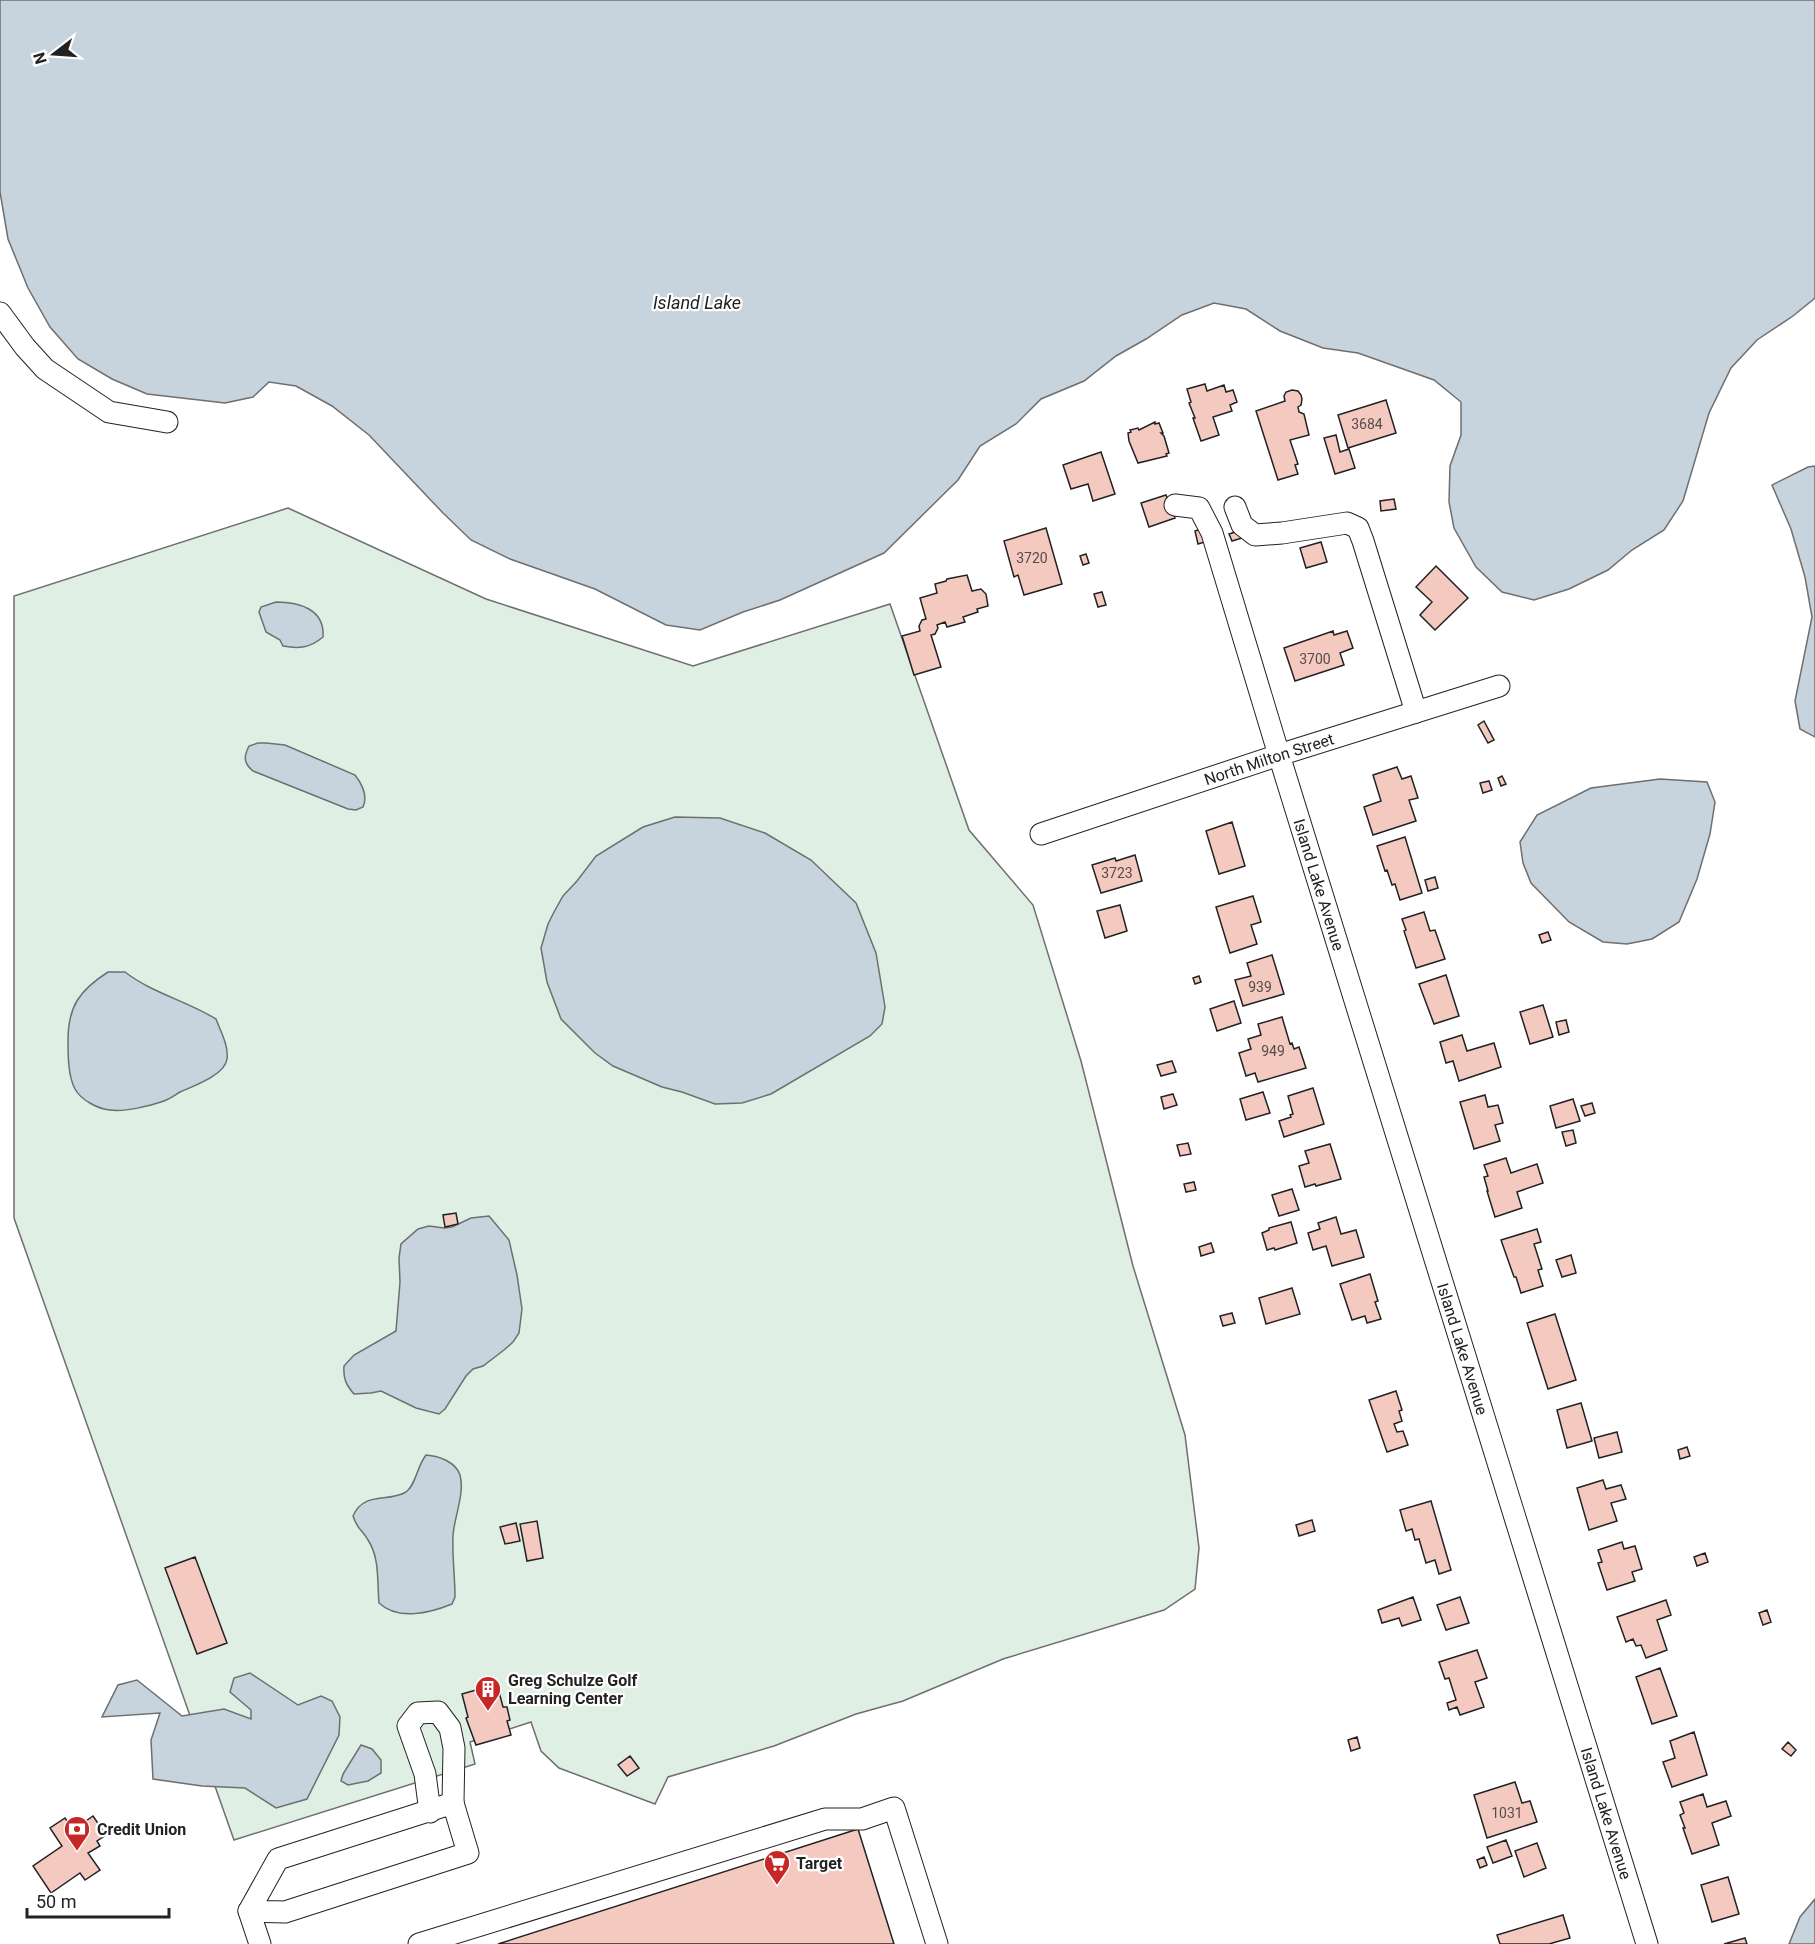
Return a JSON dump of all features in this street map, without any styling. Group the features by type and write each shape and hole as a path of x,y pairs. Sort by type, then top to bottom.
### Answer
{"street":[{"path":"0,313 25,347 45,369 109,412 167,422"},
{"name":"Island Lake Avenue","path":"1175,505 1199,508 1212,533 1647,1944"},
{"path":"1235,507 1242,525 1255,535 1347,523 1358,528 1416,712"},
{"name":"North Milton Street","path":"1041,834 1279,755 1499,686"},
{"path":"249,1911 285,1912 468,1853 453,1803 454,1748 450,1728 438,1712 418,1713 408,1726 425,1774 430,1812"},
{"path":"260,1944 249,1911 278,1859 453,1803"},
{"path":"419,1944 825,1819 862,1819 894,1808 937,1944"}],"green space":[{"path":"288,508 486,599 693,666 890,604 969,830 1033,905 1081,1061 1133,1266 1185,1435 1199,1548 1195,1589 1164,1610 1003,1659 903,1701 856,1714 774,1746 668,1777 655,1804 559,1768 541,1751 531,1722 470,1742 475,1764 234,1840 14,1218 14,596"}],"water":[{"name":"Island Lake","path":"0,0 1815,0 1815,298 1757,340 1731,368 1709,413 1683,501 1664,530 1632,550 1608,570 1569,589 1534,600 1502,592 1476,567 1454,528 1449,502 1450,466 1461,435 1461,402 1434,380 1358,353 1323,348 1280,331 1246,309 1214,303 1182,315 1116,356 1084,381 1041,399 1016,424 980,446 958,480 884,553 780,600 700,630 666,625 595,589 510,559 471,540 369,435 332,406 296,386 269,382 253,397 225,403 147,394 112,379 78,359 50,327 28,288 8,239 0,192"},
{"path":"1815,466 1815,737 1800,729 1795,701 1812,617 1805,577 1791,529 1772,485 1808,467"},
{"path":"276,602 309,609 320,620 323,637 304,647 283,646 280,640 266,632 259,612 261,607"},
{"path":"266,743 285,745 355,775 364,790 363,807 356,810 348,809 253,771 245,759 249,746"},
{"path":"1660,779 1707,782 1715,802 1710,834 1697,879 1679,922 1652,939 1627,944 1603,942 1569,922 1531,883 1523,863 1520,842 1537,815 1591,788"},
{"path":"675,817 720,818 765,833 811,860 856,903 876,953 885,1007 882,1024 870,1036 771,1094 742,1103 715,1104 662,1087 613,1066 595,1053 561,1019 547,982 541,948 548,924 563,896 596,856 643,827"},
{"path":"108,972 125,972 147,986 216,1019 227,1054 225,1065 221,1070 166,1100 137,1108 105,1109 81,1097 73,1084 68,1059 70,1018 83,992"},
{"path":"489,1216 509,1240 517,1275 522,1309 519,1333 513,1342 483,1366 473,1369 439,1414 416,1408 381,1391 354,1394 346,1381 344,1366 354,1355 396,1331 401,1244 418,1229 429,1226 452,1227 471,1218"},
{"path":"426,1455 446,1460 458,1470 460,1475 461,1490 453,1536 455,1597 452,1604 424,1612 405,1614 387,1609 379,1603 377,1570 372,1547 353,1516 363,1503 406,1492 412,1485"},
{"path":"250,1673 298,1705 321,1696 332,1701 340,1717 339,1735 307,1799 276,1808 245,1788 202,1786 153,1779 151,1740 160,1713 102,1717 118,1685 137,1680 182,1716 224,1709 251,1719 251,1710 230,1692 234,1678"},
{"path":"361,1745 372,1749 381,1760 381,1773 368,1781 348,1785 341,1781 343,1774"},
{"path":"1815,1899 1815,1944 1789,1944 1800,1917"}],"building":[{"path":"1205,384 1207,391 1224,385 1226,392 1233,390 1237,402 1230,405 1232,411 1213,417 1219,435 1201,441 1187,389"},
{"path":"1298,391 1301,395 1299,412 1304,414 1309,435 1290,440 1298,464 1295,465 1298,474 1278,480 1256,411 1285,401 1286,392"},
{"path":"1386,400 1396,433 1348,448 1338,415"},
{"path":"1155,422 1155,424 1159,423 1169,453 1166,454 1167,456 1138,463 1128,433 1131,432 1130,430 1138,428 1139,430"},
{"path":"1336,435 1340,452 1349,449 1355,468 1335,474 1324,438"},
{"path":"1101,452 1115,494 1093,501 1088,484 1071,489 1063,465"},
{"path":"1166,495 1175,518 1149,527 1141,503"},
{"path":"1394,499 1396,509 1381,511 1380,501"},
{"path":"1207,527 1211,540 1198,544 1195,531"},
{"path":"1046,528 1062,584 1024,595 1018,575 1014,577 1004,541"},
{"path":"1242,530 1245,537 1232,541 1229,534"},
{"path":"1321,542 1327,562 1306,568 1300,548"},
{"path":"1086,554 1089,563 1083,565 1080,556"},
{"path":"1436,566 1468,598 1435,630 1420,615 1432,602 1416,587"},
{"path":"967,575 972,591 981,589 986,594 988,606 963,617 965,622 947,627 945,622 937,625 935,634 931,635 941,667 914,675 902,636 920,631 919,626 922,620 926,619 920,598 937,593 935,584"},
{"path":"1102,592 1106,605 1098,607 1094,594"},
{"path":"1333,631 1334,635 1347,631 1353,648 1340,653 1344,665 1295,681 1284,648"},
{"path":"1484,721 1494,740 1488,743 1478,725"},
{"path":"1397,767 1402,779 1411,776 1418,798 1409,800 1416,821 1373,835 1364,807 1381,801 1373,775"},
{"path":"1502,776 1506,784 1501,786 1498,778"},
{"path":"1489,781 1492,790 1483,793 1480,783"},
{"path":"1232,822 1245,866 1219,874 1206,831"},
{"path":"1405,837 1422,893 1400,900 1395,884 1392,885 1387,870 1385,871 1377,846"},
{"path":"1135,855 1142,881 1101,893 1092,865"},
{"path":"1435,877 1438,888 1428,891 1425,880"},
{"path":"1253,896 1261,922 1251,925 1257,944 1230,953 1216,907"},
{"path":"1120,905 1127,931 1105,938 1097,911"},
{"path":"1424,912 1430,931 1435,930 1445,959 1416,968 1402,919"},
{"path":"1548,932 1551,940 1542,943 1539,935"},
{"path":"1272,955 1284,994 1243,1006 1235,980 1251,976 1247,963"},
{"path":"1446,975 1459,1016 1434,1024 1419,984"},
{"path":"1199,976 1201,982 1195,984 1193,978"},
{"path":"1234,1001 1241,1023 1217,1031 1210,1009"},
{"path":"1543,1005 1553,1037 1530,1044 1520,1012"},
{"path":"1282,1017 1290,1044 1292,1043 1294,1049 1299,1047 1306,1068 1258,1082 1255,1073 1246,1076 1239,1053 1251,1049 1248,1039 1261,1035 1258,1024"},
{"path":"1566,1020 1569,1032 1559,1035 1556,1022"},
{"path":"1462,1035 1467,1051 1494,1043 1501,1067 1459,1081 1453,1061 1446,1063 1440,1042"},
{"path":"1172,1061 1176,1072 1161,1076 1157,1065"},
{"path":"1313,1088 1324,1124 1284,1137 1279,1121 1293,1114 1288,1096"},
{"path":"1263,1092 1270,1113 1246,1120 1240,1099"},
{"path":"1173,1094 1177,1105 1164,1109 1161,1097"},
{"path":"1485,1095 1488,1107 1498,1105 1503,1123 1495,1125 1500,1141 1474,1149 1460,1102"},
{"path":"1573,1099 1580,1121 1556,1128 1550,1106"},
{"path":"1592,1103 1595,1113 1585,1116 1581,1106"},
{"path":"1573,1130 1576,1143 1566,1146 1562,1132"},
{"path":"1188,1143 1191,1154 1180,1156 1177,1145"},
{"path":"1330,1144 1341,1179 1305,1187 1299,1166 1309,1163 1305,1151"},
{"path":"1506,1158 1511,1173 1537,1164 1543,1183 1517,1192 1522,1208 1495,1217 1484,1177 1488,1176 1484,1165"},
{"path":"1194,1182 1196,1190 1186,1192 1184,1184"},
{"path":"1292,1189 1299,1210 1279,1216 1272,1195"},
{"path":"456,1213 458,1224 445,1227 443,1215"},
{"path":"1336,1217 1341,1234 1356,1230 1364,1257 1332,1266 1326,1246 1313,1250 1308,1233 1320,1229 1318,1223"},
{"path":"1291,1222 1297,1243 1275,1250 1274,1248 1267,1250 1262,1233 1269,1228"},
{"path":"1537,1229 1541,1242 1534,1244 1542,1269 1538,1270 1543,1286 1521,1293 1501,1240"},
{"path":"1211,1243 1214,1252 1201,1256 1199,1247"},
{"path":"1571,1255 1576,1273 1562,1277 1556,1260"},
{"path":"1370,1274 1381,1319 1367,1323 1365,1316 1352,1320 1340,1284"},
{"path":"1292,1288 1300,1314 1266,1324 1259,1298"},
{"path":"1232,1313 1235,1323 1223,1326 1220,1316"},
{"path":"1555,1314 1576,1380 1548,1389 1527,1323"},
{"path":"1396,1391 1402,1410 1399,1411 1402,1421 1394,1424 1397,1432 1403,1431 1408,1445 1387,1452 1369,1400"},
{"path":"1581,1403 1592,1441 1567,1448 1557,1410"},
{"path":"1617,1432 1622,1452 1599,1458 1594,1438"},
{"path":"1687,1447 1690,1456 1680,1459 1678,1450"},
{"path":"1603,1480 1606,1489 1621,1485 1626,1499 1611,1503 1617,1521 1589,1530 1577,1488"},
{"path":"1431,1501 1451,1570 1439,1574 1435,1560 1426,1563 1419,1539 1415,1540 1412,1529 1406,1531 1400,1510"},
{"path":"1312,1520 1315,1531 1299,1536 1296,1525"},
{"path":"537,1521 543,1558 527,1561 520,1524"},
{"path":"516,1523 520,1541 505,1544 500,1527"},
{"path":"1622,1542 1624,1549 1635,1546 1642,1569 1632,1572 1635,1581 1607,1590 1598,1563 1602,1562 1598,1550"},
{"path":"1705,1553 1708,1562 1697,1566 1694,1557"},
{"path":"195,1557 227,1643 197,1654 165,1568"},
{"path":"1413,1597 1421,1620 1402,1626 1399,1618 1382,1623 1378,1610"},
{"path":"1460,1597 1469,1623 1446,1630 1437,1605"},
{"path":"1666,1600 1671,1615 1657,1620 1667,1650 1646,1658 1641,1645 1636,1646 1633,1639 1626,1642 1617,1617"},
{"path":"1767,1610 1771,1622 1763,1625 1759,1613"},
{"path":"1477,1650 1487,1678 1475,1682 1484,1707 1460,1715 1457,1707 1449,1710 1447,1703 1456,1700 1449,1678 1445,1679 1439,1662"},
{"path":"1660,1668 1677,1716 1652,1724 1636,1677"},
{"name":"Greg Schulze Golf Learning Center","path":"497,1684 503,1707 507,1707 510,1720 507,1721 511,1735 476,1745 466,1718 468,1717 462,1694"},
{"path":"1694,1732 1707,1775 1672,1787 1663,1762 1675,1758 1670,1741"},
{"path":"1357,1737 1360,1748 1351,1751 1348,1740"},
{"path":"1788,1742 1796,1750 1791,1756 1782,1749"},
{"path":"630,1756 639,1768 627,1776 618,1765"},
{"path":"1515,1782 1522,1803 1530,1801 1537,1822 1487,1838 1474,1795"},
{"path":"1703,1794 1707,1807 1726,1801 1731,1816 1712,1823 1719,1845 1692,1854 1680,1815 1684,1813 1680,1802"},
{"path":"93,1816 106,1835 97,1841 100,1846 88,1853 100,1870 85,1880 80,1873 51,1893 33,1866 62,1846 50,1828 65,1818 73,1830"},
{"name":"Target","path":"858,1829 894,1944 498,1944"},
{"path":"1506,1840 1512,1856 1493,1863 1487,1847"},
{"path":"1537,1843 1546,1868 1524,1877 1515,1851"},
{"path":"1484,1857 1487,1865 1480,1868 1477,1860"},
{"path":"1728,1877 1739,1914 1712,1922 1701,1885"},
{"path":"1563,1915 1570,1938 1549,1944 1500,1944 1497,1935"},
{"path":"1745,1938 1747,1944 1724,1944"}],"place":[{"name":"Greg Schulze Golf Learning Center","path":"488,1712"},
{"name":"Credit Union","path":"77,1852"},
{"name":"Target","path":"777,1886"}]}
